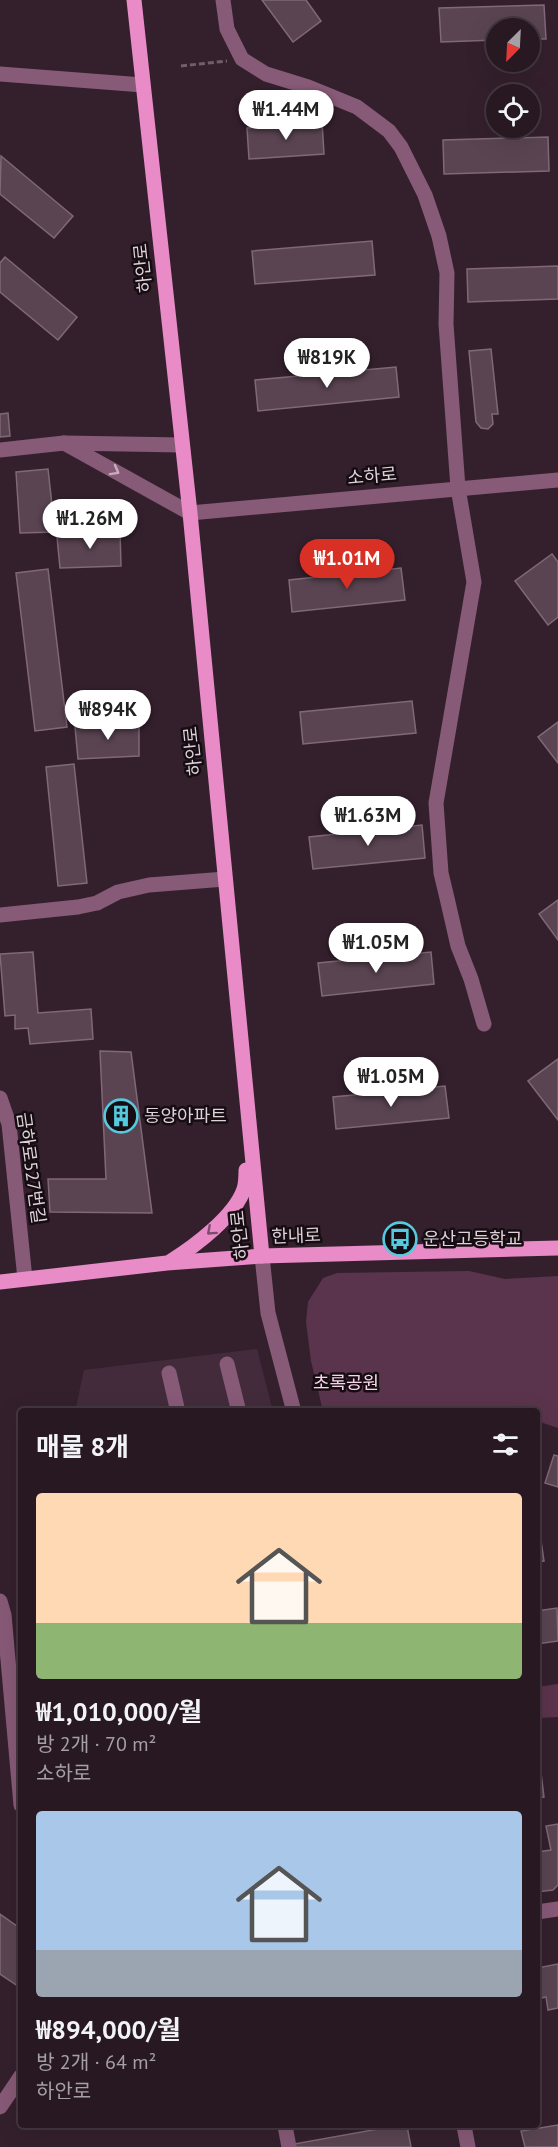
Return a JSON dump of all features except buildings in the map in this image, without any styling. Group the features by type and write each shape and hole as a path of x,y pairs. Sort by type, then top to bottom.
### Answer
{"main road":[{"name":"하안로","path":"134,0 190,513 249,1143 262,1256"},
{"path":"167,1263 219,1224 234,1205 244,1189 249,1143"},
{"name":"한내로","path":"0,1282 167,1263 262,1256 558,1248"}],"street":[{"path":"223,0 227,29 242,59 267,74 308,87 357,107 389,131 401,147 425,195 439,236 447,273 446,324 458,488 474,582 436,803 441,873 458,946 471,979 484,1024"},
{"path":"0,74 143,85"},
{"path":"0,450 64,443 182,445"},
{"path":"64,443 190,513"},
{"name":"소하로","path":"190,513 558,480"},
{"path":"0,915 78,907 97,903 118,891 149,885 225,879"},
{"name":"금하로527번길","path":"0,1098 9,1124 25,1279"},
{"name":"하안로","path":"262,1256 267,1313 293,1408"},
{"path":"227,1364 238,1408"},
{"path":"169,1373 177,1408"},
{"path":"0,1601 4,1615 18,1771"},
{"path":"540,1912 558,1909"},
{"path":"0,2107 18,2080"},
{"path":"285,2128 289,2147"},
{"path":"464,2128 468,2147"}],"path":[{"path":"181,66 242,59"}],"shaded area":[{"path":"257,1349 272,1408 76,1408 84,1370"}],"green space":[{"name":"초록공원","path":"469,1271 505,1279 558,1276 558,1428 540,1422 540,1408 322,1408 311,1361 306,1322 308,1302 323,1278 337,1273"},
{"path":"558,1684 558,1717 540,1718 540,1687"}],"place":[{"name":"동양아파트","path":"121,1116"},
{"name":"운산고등학교","path":"400,1239"}]}
